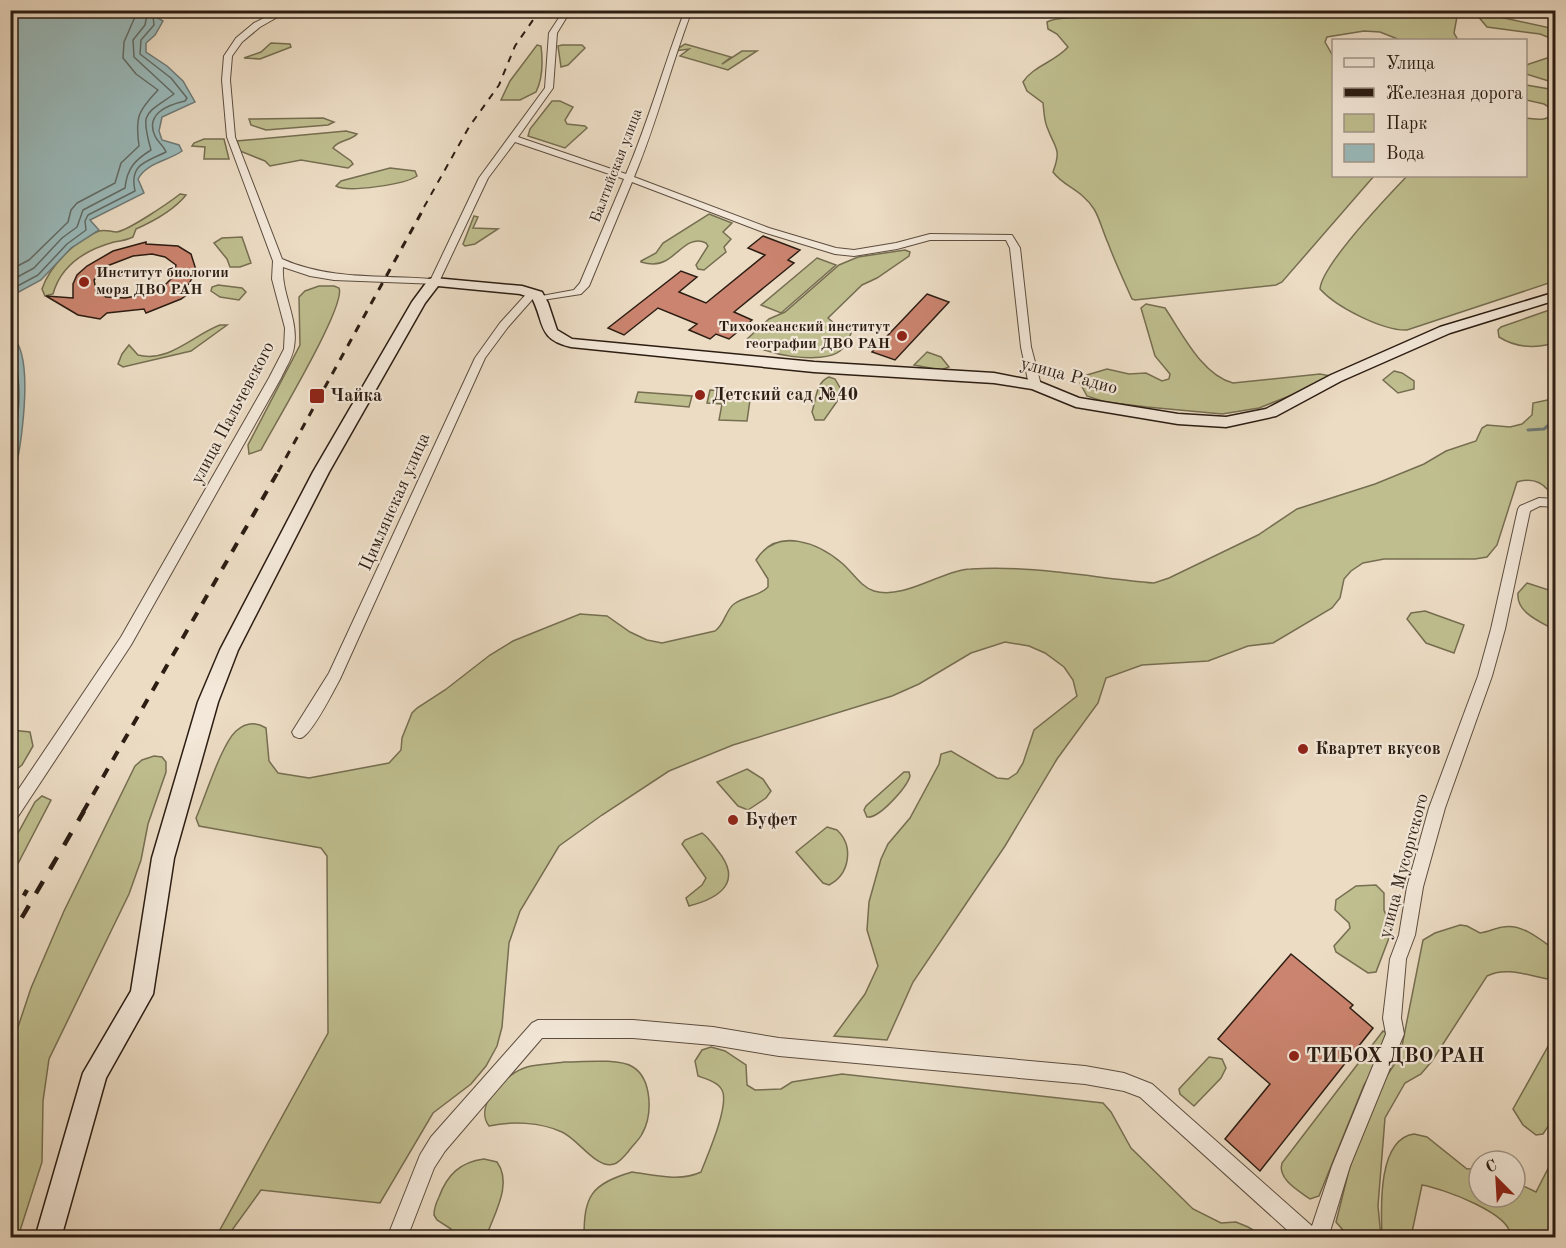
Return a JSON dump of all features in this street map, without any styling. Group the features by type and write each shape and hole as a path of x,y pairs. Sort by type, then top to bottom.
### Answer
{"main road":[{"path":"48,1238 95,1073 142,994 163,858 207,702 229,650 321,472 419,302 434,282 522,290 536,296"},
{"name":"улица Радио","path":"536,296 552,335 558,340 571,343 822,367 953,374 1035,385 1076,402 1118,410 1178,419 1244,420 1270,414 1336,378 1445,330 1519,306 1556,297"}],"street":[{"name":"улица Пальчевского","path":"10,816 126,640 275,378 289,349 290,328 277,279 278,261 231,137 226,106 228,56 239,40 257,25 287,10"},
{"path":"278,261 294,270 308,273 434,282 484,178 549,88 553,33 568,10"},
{"name":"Балтийская улица","path":"536,296 570,294 583,288 643,145 670,58 689,10"},
{"path":"512,138 600,167 629,180 766,230 835,251 854,253 897,246 930,237 1005,237 1011,239 1015,248 1026,347 1035,385"},
{"name":"Цимлянская улица","path":"299,732 312,715 335,675 480,358 504,325 536,296"},
{"name":"улица Мусоргского","path":"1314,1238 1321,1230 1355,1129 1392,1048 1395,1034 1392,1018 1398,959 1407,934 1415,887 1437,808 1485,676 1524,509 1545,501 1556,503"},
{"path":"397,1238 427,1161 438,1144 538,1029 633,1029 713,1036 779,1047 1085,1075 1124,1082 1146,1089 1314,1238"}],"green space":[{"path":"1083,11 1458,11 1454,33 1457,39 1398,39 1380,32 1364,31 1327,37 1325,42 1332,54 1332,177 1373,177 1282,282 1276,285 1135,300 1132,299 1094,209 1084,197 1053,172 1057,153 1046,124 1043,103 1027,91 1023,82 1032,72 1057,57 1068,47 1057,34 1048,29 1047,22 1084,15"},
{"path":"1486,14 1555,29 1555,40 1540,34 1487,27 1477,15"},
{"path":"271,43 290,44 291,47 260,59 244,58 261,52"},
{"path":"685,44 731,57 722,64 742,51 757,51 728,70 680,56 689,49 674,51"},
{"path":"537,45 541,46 542,64 536,92 520,100 501,100 510,81"},
{"path":"582,45 585,48 568,65 561,67 558,46"},
{"path":"1547,58 1555,58 1555,83 1527,74 1527,65"},
{"path":"1527,85 1555,90 1555,111 1544,104 1527,100"},
{"path":"552,101 560,101 573,107 565,120 567,124 587,128 565,148 528,136 530,129"},
{"path":"1555,112 1555,281 1407,330 1386,327 1360,317 1320,289 1324,278 1343,248 1406,177 1527,177 1527,118 1545,119"},
{"path":"323,118 334,122 328,125 266,130 251,125 249,119"},
{"path":"346,131 357,134 333,148 351,161 353,164 348,168 301,160 270,166 265,161 240,151 237,141"},
{"path":"204,139 224,139 229,159 204,159 205,147 192,146"},
{"path":"390,168 415,171 417,176 377,187 352,189 336,186 341,181"},
{"path":"180,194 186,195 176,206 136,229 133,237 93,249 76,260 62,275 53,294 45,296 42,289 51,272 64,255 81,240 99,231 123,230"},
{"path":"709,214 732,223 723,232 731,239 724,247 726,252 704,270 698,269 696,265 708,246 700,241 689,243 662,262 653,264 641,262 656,253 663,243"},
{"path":"474,216 478,217 473,228 498,229 475,244 465,246 463,244"},
{"path":"242,237 251,263 240,267 230,267 227,259 214,243 222,238"},
{"path":"905,250 910,252 909,256 877,278 862,285 828,318 835,324 852,331 846,345 840,351 831,355 806,358 764,350 746,340 769,319 785,312 839,265 858,257"},
{"path":"817,258 836,265 781,313 761,305"},
{"path":"218,285 242,288 246,292 239,300 220,297 211,291 212,287"},
{"path":"319,286 339,288 332,317 308,367 261,450 249,454 248,445 300,345 299,297 305,291"},
{"path":"1146,304 1165,308 1202,362 1222,379 1233,383 1320,374 1331,376 1330,380 1259,408 1222,414 1105,402 1087,396 1080,383 1087,375 1107,369 1129,374 1146,373 1162,381 1169,379 1170,374 1155,356 1141,308"},
{"path":"1555,308 1555,343 1527,346 1499,337 1498,330 1501,327"},
{"path":"220,325 227,325 191,351 123,367 118,364 129,345 138,355 160,355"},
{"path":"927,352 941,357 949,367 941,370 914,365"},
{"path":"1394,371 1414,381 1414,389 1398,393 1383,380"},
{"path":"829,377 835,379 843,393 824,420 815,420 812,412 817,392 821,383"},
{"path":"710,390 751,393 747,421 719,420 722,404 707,403"},
{"path":"638,392 692,396 689,407 635,402"},
{"path":"1555,400 1555,499 1548,495 1548,490 1538,482 1526,480 1517,482 1497,545 1487,557 1384,559 1363,563 1344,579 1340,598 1332,608 1273,643 1248,646 1208,661 1142,665 1106,678 1098,703 1057,759 1005,846 913,982 887,1040 834,1036 865,994 878,966 867,930 869,902 881,859 888,844 910,818 939,764 941,754 951,751 997,778 1008,779 1017,773 1023,763 1034,730 1077,696 1073,680 1064,667 1045,653 1029,646 1005,642 971,653 919,684 892,696 733,745 669,771 559,846 520,911 509,943 502,1027 497,1046 486,1066 471,1084 433,1113 380,1203 261,1190 227,1237 216,1237 328,1033 327,856 321,848 199,826 196,818 225,748 239,728 254,724 266,728 269,761 278,773 309,778 389,763 401,750 402,738 412,713 417,708 513,641 580,614 607,616 630,632 647,640 662,643 715,631 734,604 768,587 768,579 756,560 775,543 786,541 798,541 822,550 843,564 865,586 874,591 886,593 898,592 960,571 994,568 1040,570 1154,583 1258,535 1297,509 1375,484 1424,464 1446,451 1476,441 1482,428 1487,425 1510,427 1522,424 1532,415 1533,403"},
{"path":"1527,583 1555,592 1555,630 1530,616 1521,606 1518,593"},
{"path":"1425,611 1464,625 1454,653 1426,643 1407,619 1411,613"},
{"path":"11,730 30,732 33,746 22,765 11,773"},
{"path":"154,756 162,757 166,762 166,772 148,824 141,860 129,894 49,1059 43,1101 42,1162 18,1237 11,1237 11,1048 31,988 64,911 135,766 142,760"},
{"path":"747,769 763,779 771,791 766,798 748,810 738,806 717,782"},
{"path":"904,772 909,772 910,776 898,794 885,808 867,817 864,810 866,806"},
{"path":"42,796 51,800 11,877 11,846 35,802"},
{"path":"827,827 837,830 846,844 847,852 842,874 829,885 823,883 796,852"},
{"path":"702,833 725,862 728,880 725,887 718,893 689,906 686,898 702,885 706,878 682,844 685,840"},
{"path":"1376,885 1384,893 1384,910 1392,930 1376,972 1368,973 1336,952 1334,946 1350,928 1349,923 1335,910 1336,900 1356,886"},
{"path":"1460,925 1480,933 1510,926 1531,933 1555,950 1555,980 1512,972 1487,976 1432,1061 1421,1074 1405,1083 1385,1118 1378,1206 1381,1237 1349,1237 1336,1222 1362,1130 1386,1077 1400,1056 1423,940 1435,933"},
{"path":"1383,1031 1387,1033 1379,1060 1364,1085 1319,1196 1310,1199 1286,1179 1281,1169 1282,1163"},
{"path":"1555,1034 1557,1086 1554,1112 1543,1134 1536,1135 1523,1125 1513,1109"},
{"path":"711,1047 725,1051 746,1065 747,1085 755,1090 781,1089 792,1082 842,1074 1103,1103 1111,1112 1131,1148 1193,1209 1221,1223 1236,1222 1265,1237 584,1237 588,1202 599,1187 607,1181 632,1172 685,1177 701,1172 717,1131 724,1097 720,1087 698,1076 695,1061 702,1050"},
{"path":"1209,1057 1222,1059 1226,1068 1221,1078 1194,1106 1180,1094 1179,1089"},
{"path":"564,1062 619,1062 633,1067 644,1080 649,1098 646,1126 639,1138 616,1163 608,1165 601,1163 562,1132 545,1126 507,1123 489,1126 485,1118 488,1100 510,1076 527,1067"},
{"path":"1414,1134 1427,1137 1467,1169 1467,1200 1422,1185 1411,1237 1382,1237 1382,1194 1387,1162 1393,1148 1402,1139"},
{"path":"1555,1155 1555,1237 1510,1237 1508,1228 1485,1209 1527,1209 1527,1188 1536,1192"},
{"path":"484,1159 497,1162 503,1180 503,1189 486,1237 451,1237 451,1229 437,1220 434,1215 437,1201 450,1176 468,1163"}],"water":[{"path":"11,10 172,11 158,18 163,21 155,35 146,43 146,52 167,66 183,81 195,102 162,117 159,131 162,140 179,145 182,151 146,169 138,179 144,193 90,220 99,230 71,248 41,280 13,295 11,303"},
{"path":"11,332 20,349 23,362 25,397 21,437 11,485"}],"building":[{"path":"763,236 800,250 788,260 794,263 734,312 752,320 729,339 716,334 710,339 689,330 697,324 658,308 624,335 608,328 681,271 697,277 679,292 706,303 765,255 748,248"},
{"name":"Институт биологии моря ДВО РАН","path":"146,242 146,244 178,246 191,254 196,270 189,284 181,289 191,292 181,299 146,313 144,309 107,313 100,319 78,315 46,296 73,298 73,284 77,275 87,266 113,251","holes":["152,254 165,257 176,265 174,276 164,286 147,294 125,298 106,297 96,290 94,280 107,266 133,256"]},
{"name":"Тихоокеанский институт географии ДВО РАН","path":"927,294 949,302 895,360 872,352"},
{"name":"ТИБОХ ДВО РАН","path":"1291,954 1353,1005 1350,1008 1373,1028 1260,1171 1225,1139 1270,1084 1218,1039"}],"waterway":[{"path":"1528,430 1544,429 1556,419"}],"railway":[{"path":"424,207 469,127 499,85 515,46 540,10"},
{"path":"278,472 425,206"},
{"path":"83,812 279,470"},
{"path":"10,943 21,919 84,811"},
{"path":"10,920 27,890"}],"place":[{"name":"Институт биологии моря ДВО РАН","path":"84,282"},
{"name":"Тихоокеанский институт географии ДВО РАН","path":"902,336"},
{"name":"Детский сад №40","path":"700,395"},
{"name":"Чайка","path":"317,396"},
{"name":"Квартет вкусов","path":"1303,749"},
{"name":"Буфет","path":"733,820"},
{"name":"ТИБОХ ДВО РАН","path":"1294,1056"}]}
